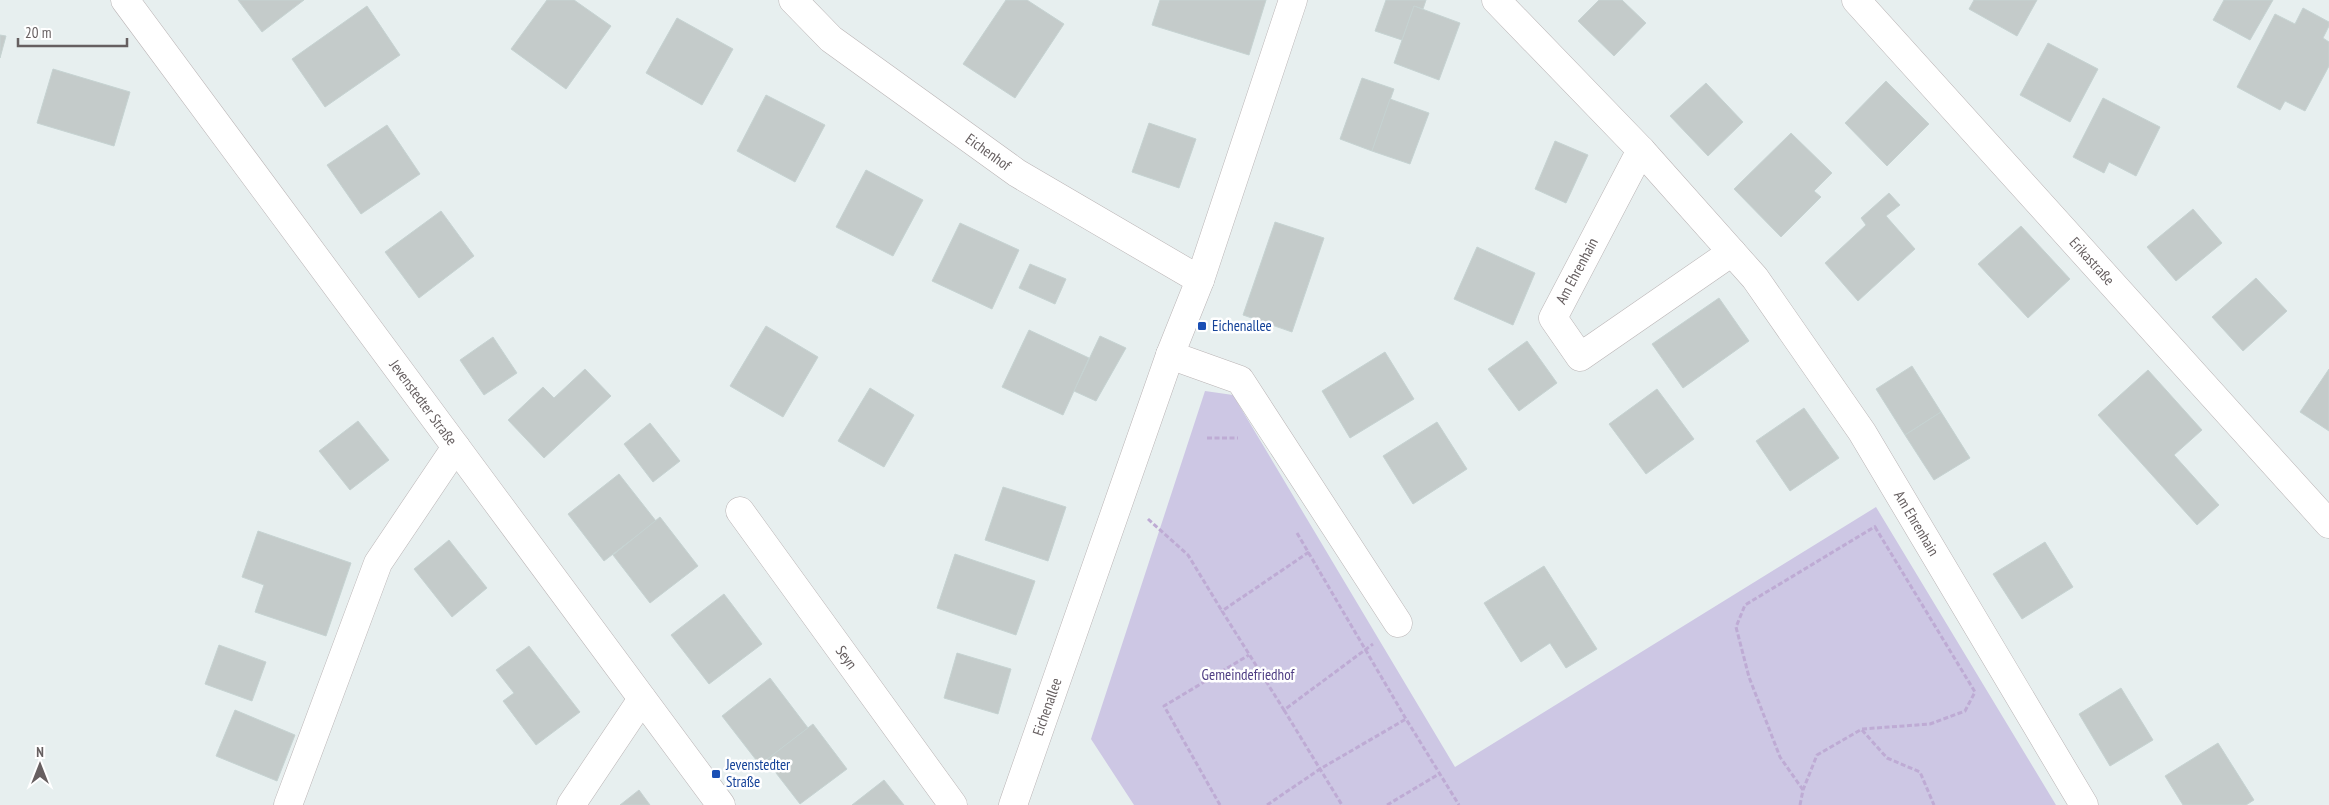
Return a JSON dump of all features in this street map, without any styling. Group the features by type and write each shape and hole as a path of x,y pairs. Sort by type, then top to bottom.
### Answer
{"street":[{"name":"Jevenstedter Straße","path":"125,0 721,805"},
{"name":"Eichenhof","path":"793,0 831,39 1017,173 1200,280"},
{"name":"Eichenallee","path":"1013,805 1170,355 1200,280 1293,0"},
{"name":"Am Ehrenhain","path":"1496,0 1641,150 1755,278 1862,432 2084,805"},
{"name":"Erikastraße","path":"1856,0 2329,524"},
{"name":"Am Ehrenhain","path":"1641,150 1553,318 1580,357 1732,252"},
{"path":"1170,355 1240,380 1398,623"},
{"path":"288,805 378,563 456,447"},
{"name":"Seyn","path":"740,511 953,805"},
{"path":"570,805 642,699"}],"path":[{"path":"1207,438 1242,438"},
{"path":"1121,496 1188,555 1342,805"},
{"path":"1803,790 1780,757 1749,677 1736,627 1744,605 1907,507"},
{"path":"1800,805 1803,790 1817,755 1862,730 1930,724 1966,711 1975,692 1875,526"},
{"path":"1294,528 1406,719 1459,805"},
{"path":"1222,611 1309,552"},
{"path":"1284,710 1366,650 1398,623"},
{"path":"1220,805 1164,706 1249,655"},
{"path":"1266,805 1320,769 1406,719"},
{"path":"1862,730 1887,758 1920,772 1934,805"},
{"path":"1387,805 1440,774"}],"green space":[{"name":"Gemeindefriedhof","path":"1205,391 1233,395 1455,767 1876,507 2056,805 1134,805 1091,739"}],"building":[{"path":"238,0 304,0 262,32"},
{"path":"547,0 574,0 611,26 566,89 511,49"},
{"path":"1006,0 1027,0 1064,24 1015,98 963,64"},
{"path":"1160,0 1266,0 1249,55 1152,25"},
{"path":"1386,0 1426,0 1423,9 1414,6 1402,40 1375,31"},
{"path":"1599,0 1622,0 1646,23 1614,56 1578,21"},
{"path":"1974,0 2037,0 2017,36 1969,9"},
{"path":"2224,0 2273,0 2250,40 2213,20"},
{"path":"367,6 400,55 325,107 292,59"},
{"path":"1414,6 1460,23 1439,80 1394,63"},
{"path":"2303,8 2329,22 2323,38 2329,42 2329,66 2305,111 2285,101 2280,110 2237,87 2275,14 2295,24"},
{"path":"677,18 733,49 702,105 646,73"},
{"path":"0,35 6,36 0,58"},
{"path":"2048,43 2098,69 2070,122 2020,95"},
{"path":"53,69 130,92 114,146 37,123"},
{"path":"1362,78 1394,89 1372,151 1340,139"},
{"path":"1886,81 1929,124 1887,166 1845,123"},
{"path":"1706,83 1743,122 1708,156 1670,116"},
{"path":"766,95 825,125 795,182 737,151"},
{"path":"2103,98 2160,127 2136,176 2109,162 2104,173 2073,157"},
{"path":"1390,99 1429,113 1410,164 1372,151"},
{"path":"1149,123 1196,139 1179,188 1132,172"},
{"path":"387,125 420,174 361,214 327,165"},
{"path":"1791,133 1832,173 1814,191 1821,197 1781,237 1734,189"},
{"path":"1555,141 1588,155 1566,203 1535,189"},
{"path":"866,170 923,200 893,256 836,227"},
{"path":"1889,193 1900,205 1886,216 1915,249 1858,301 1825,263 1866,225 1861,218"},
{"path":"2193,209 2222,243 2176,281 2147,247"},
{"path":"441,211 474,256 419,298 385,252"},
{"path":"1275,222 1324,238 1292,332 1243,315"},
{"path":"960,223 1019,250 992,309 932,281"},
{"path":"2021,226 2070,279 2028,318 1978,264"},
{"path":"1477,247 1535,273 1513,325 1454,299"},
{"path":"1030,264 1066,279 1055,304 1019,288"},
{"path":"2256,278 2287,311 2243,351 2212,317"},
{"path":"1719,298 1749,341 1683,388 1652,344"},
{"path":"766,326 818,357 783,417 730,386"},
{"path":"1029,330 1089,358 1063,415 1002,387"},
{"path":"1100,336 1126,348 1096,401 1074,391"},
{"path":"493,337 517,373 484,395 460,360"},
{"path":"1527,341 1557,383 1519,411 1488,369"},
{"path":"1385,352 1414,399 1350,438 1322,391"},
{"path":"1912,366 1941,412 1905,435 1876,389"},
{"path":"585,369 611,396 544,458 508,420 543,387 554,398"},
{"path":"2329,369 2329,431 2300,412"},
{"path":"2148,370 2202,430 2174,455 2219,505 2197,525 2098,415"},
{"path":"870,388 914,415 884,467 838,441"},
{"path":"1657,389 1694,439 1646,474 1609,424"},
{"path":"1804,408 1839,458 1790,491 1756,441"},
{"path":"1941,412 1970,458 1934,480 1905,435"},
{"path":"358,421 389,460 350,490 319,451"},
{"path":"1437,422 1467,469 1413,504 1383,456"},
{"path":"650,423 680,461 653,482 624,444"},
{"path":"619,474 656,521 604,561 568,514"},
{"path":"1003,487 1066,507 1048,561 985,540"},
{"path":"660,517 698,566 650,603 613,555"},
{"path":"258,531 351,563 326,636 255,612 264,585 242,577"},
{"path":"449,540 487,588 452,617 414,569"},
{"path":"2045,542 2073,587 2022,619 1993,574"},
{"path":"955,554 1035,581 1016,635 937,608"},
{"path":"1544,566 1597,649 1566,668 1550,643 1521,662 1484,603"},
{"path":"724,594 762,644 709,684 671,635"},
{"path":"219,645 266,662 252,701 205,684"},
{"path":"529,646 580,712 536,745 503,701 514,693 496,670"},
{"path":"957,653 1011,669 998,714 944,698"},
{"path":"770,678 808,728 760,765 722,716"},
{"path":"2121,688 2153,740 2110,766 2079,714"},
{"path":"235,710 295,735 277,781 216,756"},
{"path":"813,724 847,769 800,804 766,760"},
{"path":"2218,743 2254,800 2246,805 2183,805 2165,776"},
{"path":"884,780 904,805 852,805"},
{"path":"639,790 650,805 620,805"}],"place":[{"name":"Eichenallee","path":"1202,326"},
{"name":"Jevenstedter Straße","path":"716,774"}]}
